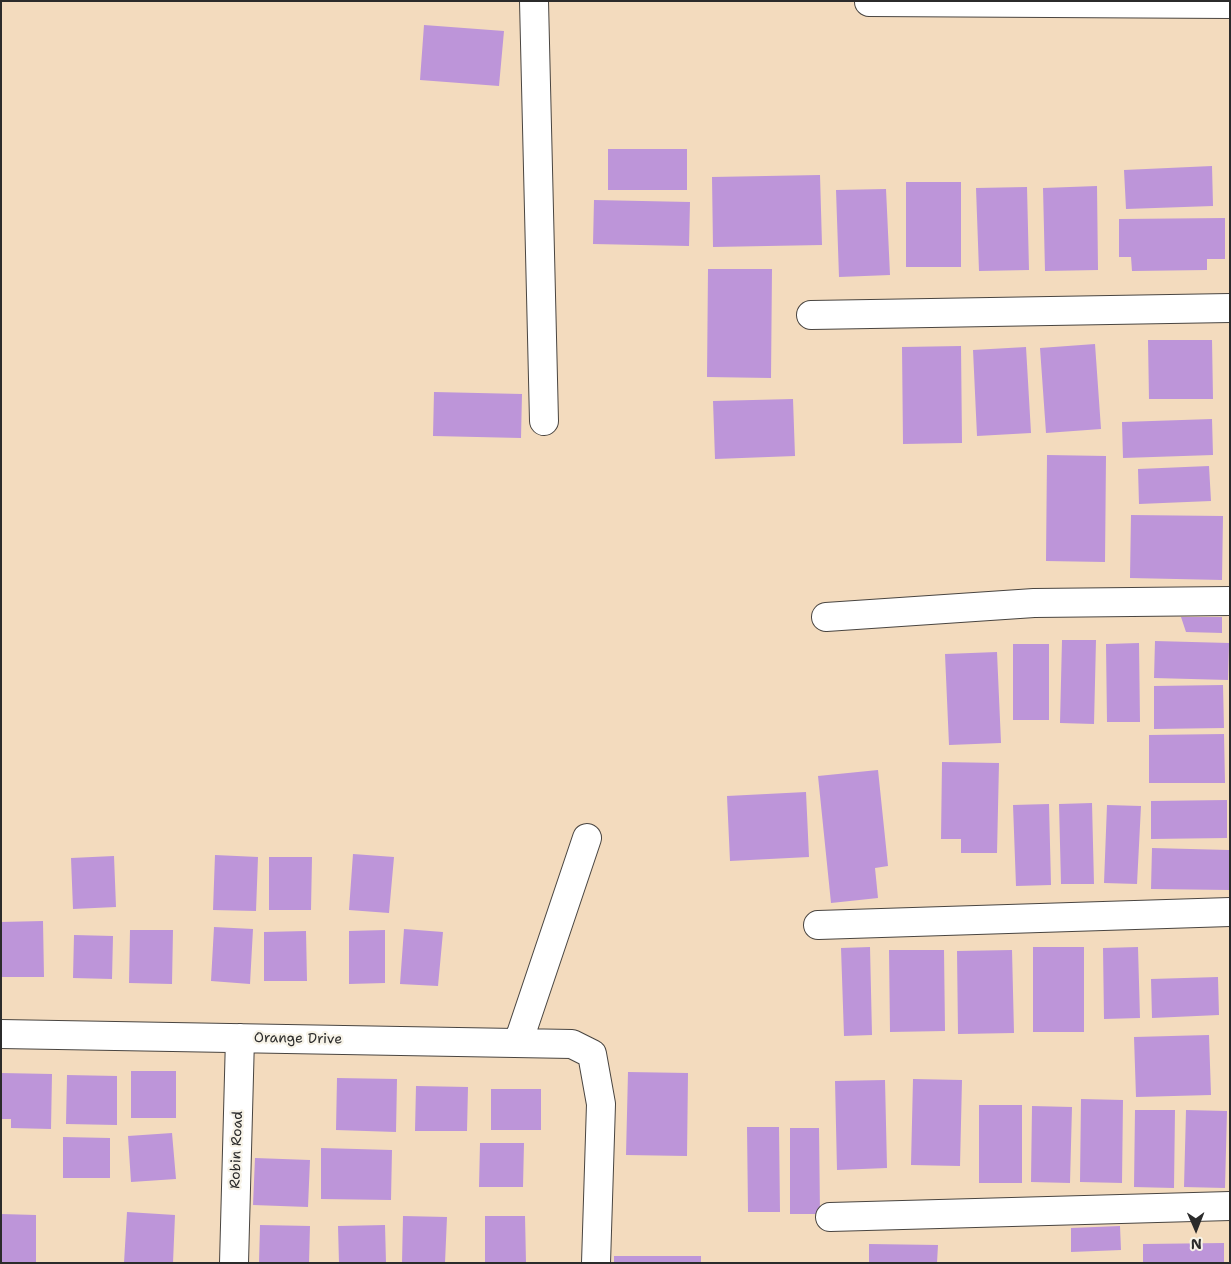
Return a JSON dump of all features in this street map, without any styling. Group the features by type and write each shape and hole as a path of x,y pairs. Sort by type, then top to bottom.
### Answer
{"street":[{"path":"534,1 544,421"},
{"path":"869,2 1230,4"},
{"path":"812,315 1230,308"},
{"path":"826,617 1034,603 1230,601"},
{"path":"518,1043 587,838"},
{"path":"818,925 1230,912"},
{"name":"Orange Drive","path":"1,1034 572,1044 592,1054 601,1104 596,1263"},
{"name":"Robin Road","path":"234,1263 240,1038"},
{"path":"830,1217 1230,1206"}],"building":[{"path":"424,25 504,31 499,86 420,80"},
{"path":"608,149 687,149 687,190 608,190"},
{"path":"1212,166 1213,206 1126,209 1124,170"},
{"path":"820,175 822,245 713,247 712,177"},
{"path":"906,182 961,182 961,267 906,267"},
{"path":"1097,186 1098,270 1045,271 1043,188"},
{"path":"1027,187 1029,270 979,271 976,188"},
{"path":"886,189 890,275 839,277 836,190"},
{"path":"594,200 690,202 689,246 593,244"},
{"path":"1225,218 1225,259 1207,259 1207,270 1132,271 1131,257 1119,257 1119,219"},
{"path":"708,269 772,269 771,378 707,377"},
{"path":"1148,340 1212,340 1213,399 1149,399"},
{"path":"1095,344 1101,429 1046,433 1040,348"},
{"path":"961,346 962,443 903,444 902,347"},
{"path":"1026,347 1031,433 977,436 973,350"},
{"path":"434,392 522,394 521,438 433,436"},
{"path":"793,399 795,456 715,459 713,401"},
{"path":"1212,419 1213,455 1123,458 1122,422"},
{"path":"1047,455 1106,456 1105,562 1046,561"},
{"path":"1209,466 1211,501 1139,504 1138,469"},
{"path":"1131,515 1223,516 1222,580 1130,578"},
{"path":"1181,617 1222,617 1222,633 1186,632"},
{"path":"1062,640 1096,640 1094,724 1060,723"},
{"path":"1155,641 1229,643 1228,680 1154,678"},
{"path":"1139,643 1140,722 1107,722 1106,644"},
{"path":"1013,644 1049,644 1049,720 1013,720"},
{"path":"997,652 1001,743 949,745 945,654"},
{"path":"1223,685 1224,728 1154,729 1154,686"},
{"path":"1224,734 1225,783 1149,783 1149,735"},
{"path":"942,762 999,763 997,853 961,853 961,839 941,839"},
{"path":"878,770 888,866 875,868 878,898 831,903 818,776"},
{"path":"806,792 809,857 730,861 727,796"},
{"path":"1227,800 1227,838 1151,839 1151,801"},
{"path":"1092,803 1094,884 1061,884 1059,804"},
{"path":"1049,804 1051,885 1016,886 1013,805"},
{"path":"1107,805 1141,806 1137,884 1104,883"},
{"path":"1152,848 1229,850 1229,890 1151,889"},
{"path":"353,854 394,857 389,913 349,910"},
{"path":"215,855 258,857 256,911 213,910"},
{"path":"114,856 116,907 73,909 71,858"},
{"path":"269,857 312,857 311,910 269,910"},
{"path":"43,921 44,977 1,977 1,922"},
{"path":"214,927 253,929 250,984 211,981"},
{"path":"404,929 443,932 438,986 400,984"},
{"path":"130,930 173,930 172,984 129,983"},
{"path":"385,930 385,983 349,984 349,931"},
{"path":"306,931 307,981 264,981 264,932"},
{"path":"74,935 113,936 112,979 73,978"},
{"path":"870,947 872,1035 844,1036 841,948"},
{"path":"1033,947 1084,947 1084,1032 1033,1032"},
{"path":"1138,947 1140,1018 1104,1019 1103,948"},
{"path":"889,950 944,950 945,1031 890,1032"},
{"path":"1012,950 1014,1033 958,1034 957,951"},
{"path":"1218,977 1219,1015 1152,1018 1151,979"},
{"path":"1209,1035 1211,1095 1136,1097 1134,1037"},
{"path":"131,1071 176,1071 176,1118 131,1118"},
{"path":"628,1072 688,1073 687,1156 626,1155"},
{"path":"1,1073 52,1074 51,1129 11,1128 11,1119 1,1119"},
{"path":"67,1075 117,1076 117,1125 66,1124"},
{"path":"337,1078 397,1079 396,1132 336,1130"},
{"path":"913,1079 962,1080 960,1166 911,1165"},
{"path":"885,1080 887,1168 837,1170 835,1081"},
{"path":"416,1086 468,1087 467,1131 415,1131"},
{"path":"491,1089 541,1089 541,1130 491,1130"},
{"path":"1081,1099 1123,1100 1122,1183 1080,1182"},
{"path":"979,1105 1022,1105 1022,1183 979,1183"},
{"path":"1032,1106 1072,1107 1070,1183 1031,1182"},
{"path":"1135,1110 1175,1110 1174,1188 1134,1187"},
{"path":"1186,1110 1227,1111 1225,1188 1184,1187"},
{"path":"747,1127 779,1127 780,1212 748,1212"},
{"path":"790,1128 819,1128 820,1214 790,1214"},
{"path":"172,1133 176,1179 131,1182 128,1136"},
{"path":"63,1137 110,1138 110,1178 63,1178"},
{"path":"480,1143 524,1143 523,1187 479,1187"},
{"path":"321,1148 392,1150 391,1200 321,1199"},
{"path":"255,1158 310,1160 308,1207 253,1205"},
{"path":"127,1212 175,1215 173,1263 124,1263"},
{"path":"1,1214 36,1215 36,1263 1,1263"},
{"path":"403,1216 447,1217 445,1263 402,1263"},
{"path":"485,1216 525,1216 526,1263 485,1263"},
{"path":"260,1225 310,1226 309,1263 259,1263"},
{"path":"385,1225 386,1263 339,1263 338,1226"},
{"path":"1120,1226 1121,1250 1071,1252 1071,1228"},
{"path":"1224,1243 1224,1263 1143,1263 1143,1244"},
{"path":"869,1244 938,1245 937,1263 869,1263"},
{"path":"614,1256 701,1256 701,1263 614,1263"}]}
